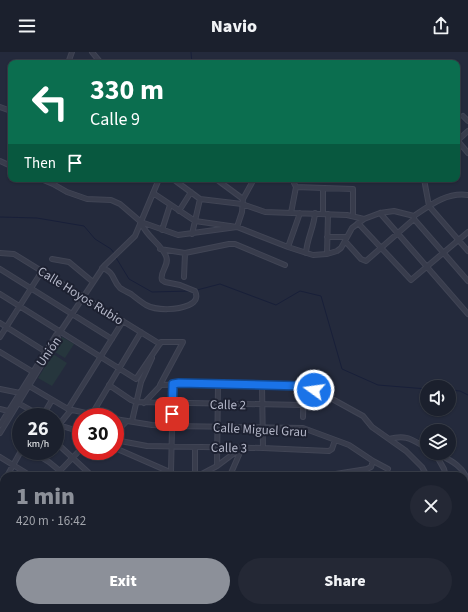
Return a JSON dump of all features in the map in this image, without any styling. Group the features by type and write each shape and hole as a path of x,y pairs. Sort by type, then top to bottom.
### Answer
{"street":[{"path":"92,52 99,60"},
{"path":"463,116 468,121"},
{"path":"460,138 468,131"},
{"path":"460,144 468,153"},
{"path":"48,182 67,192 87,199 111,200 120,204 141,222 178,235 237,227"},
{"path":"60,332 102,268 135,236 158,182"},
{"path":"177,182 200,199 242,202"},
{"path":"219,182 242,202 265,212 328,214 352,216 364,219"},
{"path":"237,227 242,212 242,202 252,182"},
{"path":"291,213 296,187 294,182"},
{"path":"425,182 429,206 468,251"},
{"path":"296,187 353,189 352,216"},
{"path":"322,189 323,214"},
{"path":"179,211 191,192"},
{"path":"153,193 195,221 237,227 313,255 327,254 337,251 341,248 352,228 358,223 380,213 394,211 414,218 468,281"},
{"path":"328,237 346,239 362,261 366,261 429,206 451,195 468,194"},
{"path":"192,234 200,199"},
{"path":"162,230 170,205"},
{"path":"288,247 300,213"},
{"path":"380,213 468,314"},
{"path":"306,253 307,242 315,214"},
{"path":"327,254 328,214"},
{"path":"102,268 112,273 120,287 147,306 155,308 181,308 196,300 197,295 195,290 162,280 162,272 167,260 160,248 144,230 141,222"},
{"path":"358,223 411,280 442,252 468,232"},
{"path":"160,248 185,253 235,244 285,265"},
{"name":"Calle Hoyos Rubio","path":"0,253 14,254 160,344"},
{"path":"184,277 185,253"},
{"path":"52,259 69,262 93,282"},
{"path":"0,269 112,339"},
{"path":"0,337 42,271"},
{"path":"0,294 136,379 160,344 163,342 183,342 160,385 144,403"},
{"path":"64,415 123,321"},
{"path":"0,323 46,352"},
{"name":"Unión","path":"0,424 60,332"},
{"name":"Unión","path":"0,433 59,337 60,332"},
{"path":"93,408 109,385 141,332"},
{"path":"132,421 141,382 160,344"},
{"path":"0,352 33,372"},
{"path":"164,377 164,380 171,384"},
{"path":"160,385 218,383 304,386 363,416 372,427 390,439 414,459 425,472"},
{"path":"216,466 218,383"},
{"path":"124,452 171,472 173,403 171,384"},
{"path":"262,384 263,448"},
{"name":"Calle 2","path":"109,385 131,400 144,403 303,405"},
{"path":"29,386 72,410"},
{"path":"303,417 304,386"},
{"path":"0,389 20,393"},
{"path":"47,408 52,400"},
{"path":"18,403 27,408"},
{"path":"0,409 8,411"},
{"name":"Calle Miguel Grau","path":"126,422 132,421 152,425 172,426 303,428 349,445 388,469"},
{"path":"390,439 406,437 420,444"},
{"name":"Calle 3","path":"124,442 147,446 330,451 335,440"},
{"path":"195,447 198,472"},
{"path":"206,472 242,448"},
{"path":"231,472 242,448"},
{"path":"47,460 60,471 72,458 64,450"},
{"path":"0,457 25,472"},
{"path":"9,472 15,460"},
{"path":"74,460 86,472"},
{"path":"439,460 445,472"},
{"path":"447,460 464,472"},
{"path":"351,472 371,467 373,461"}],"shaded area":[{"path":"62,337 74,344 65,358 53,351"},
{"path":"53,354 67,363 52,386 38,378"}],"waterway":[{"path":"191,52 192,60"},
{"path":"0,217 37,218 84,226 95,239 111,249 114,253"},
{"path":"115,256 129,279 152,292 190,291"},
{"path":"197,290 220,284 276,305 300,291 321,296 342,369 378,385 420,388"},
{"path":"456,391 468,395"}],"route":[{"path":"172,414 173,384 218,383 304,386 314,390"}]}
